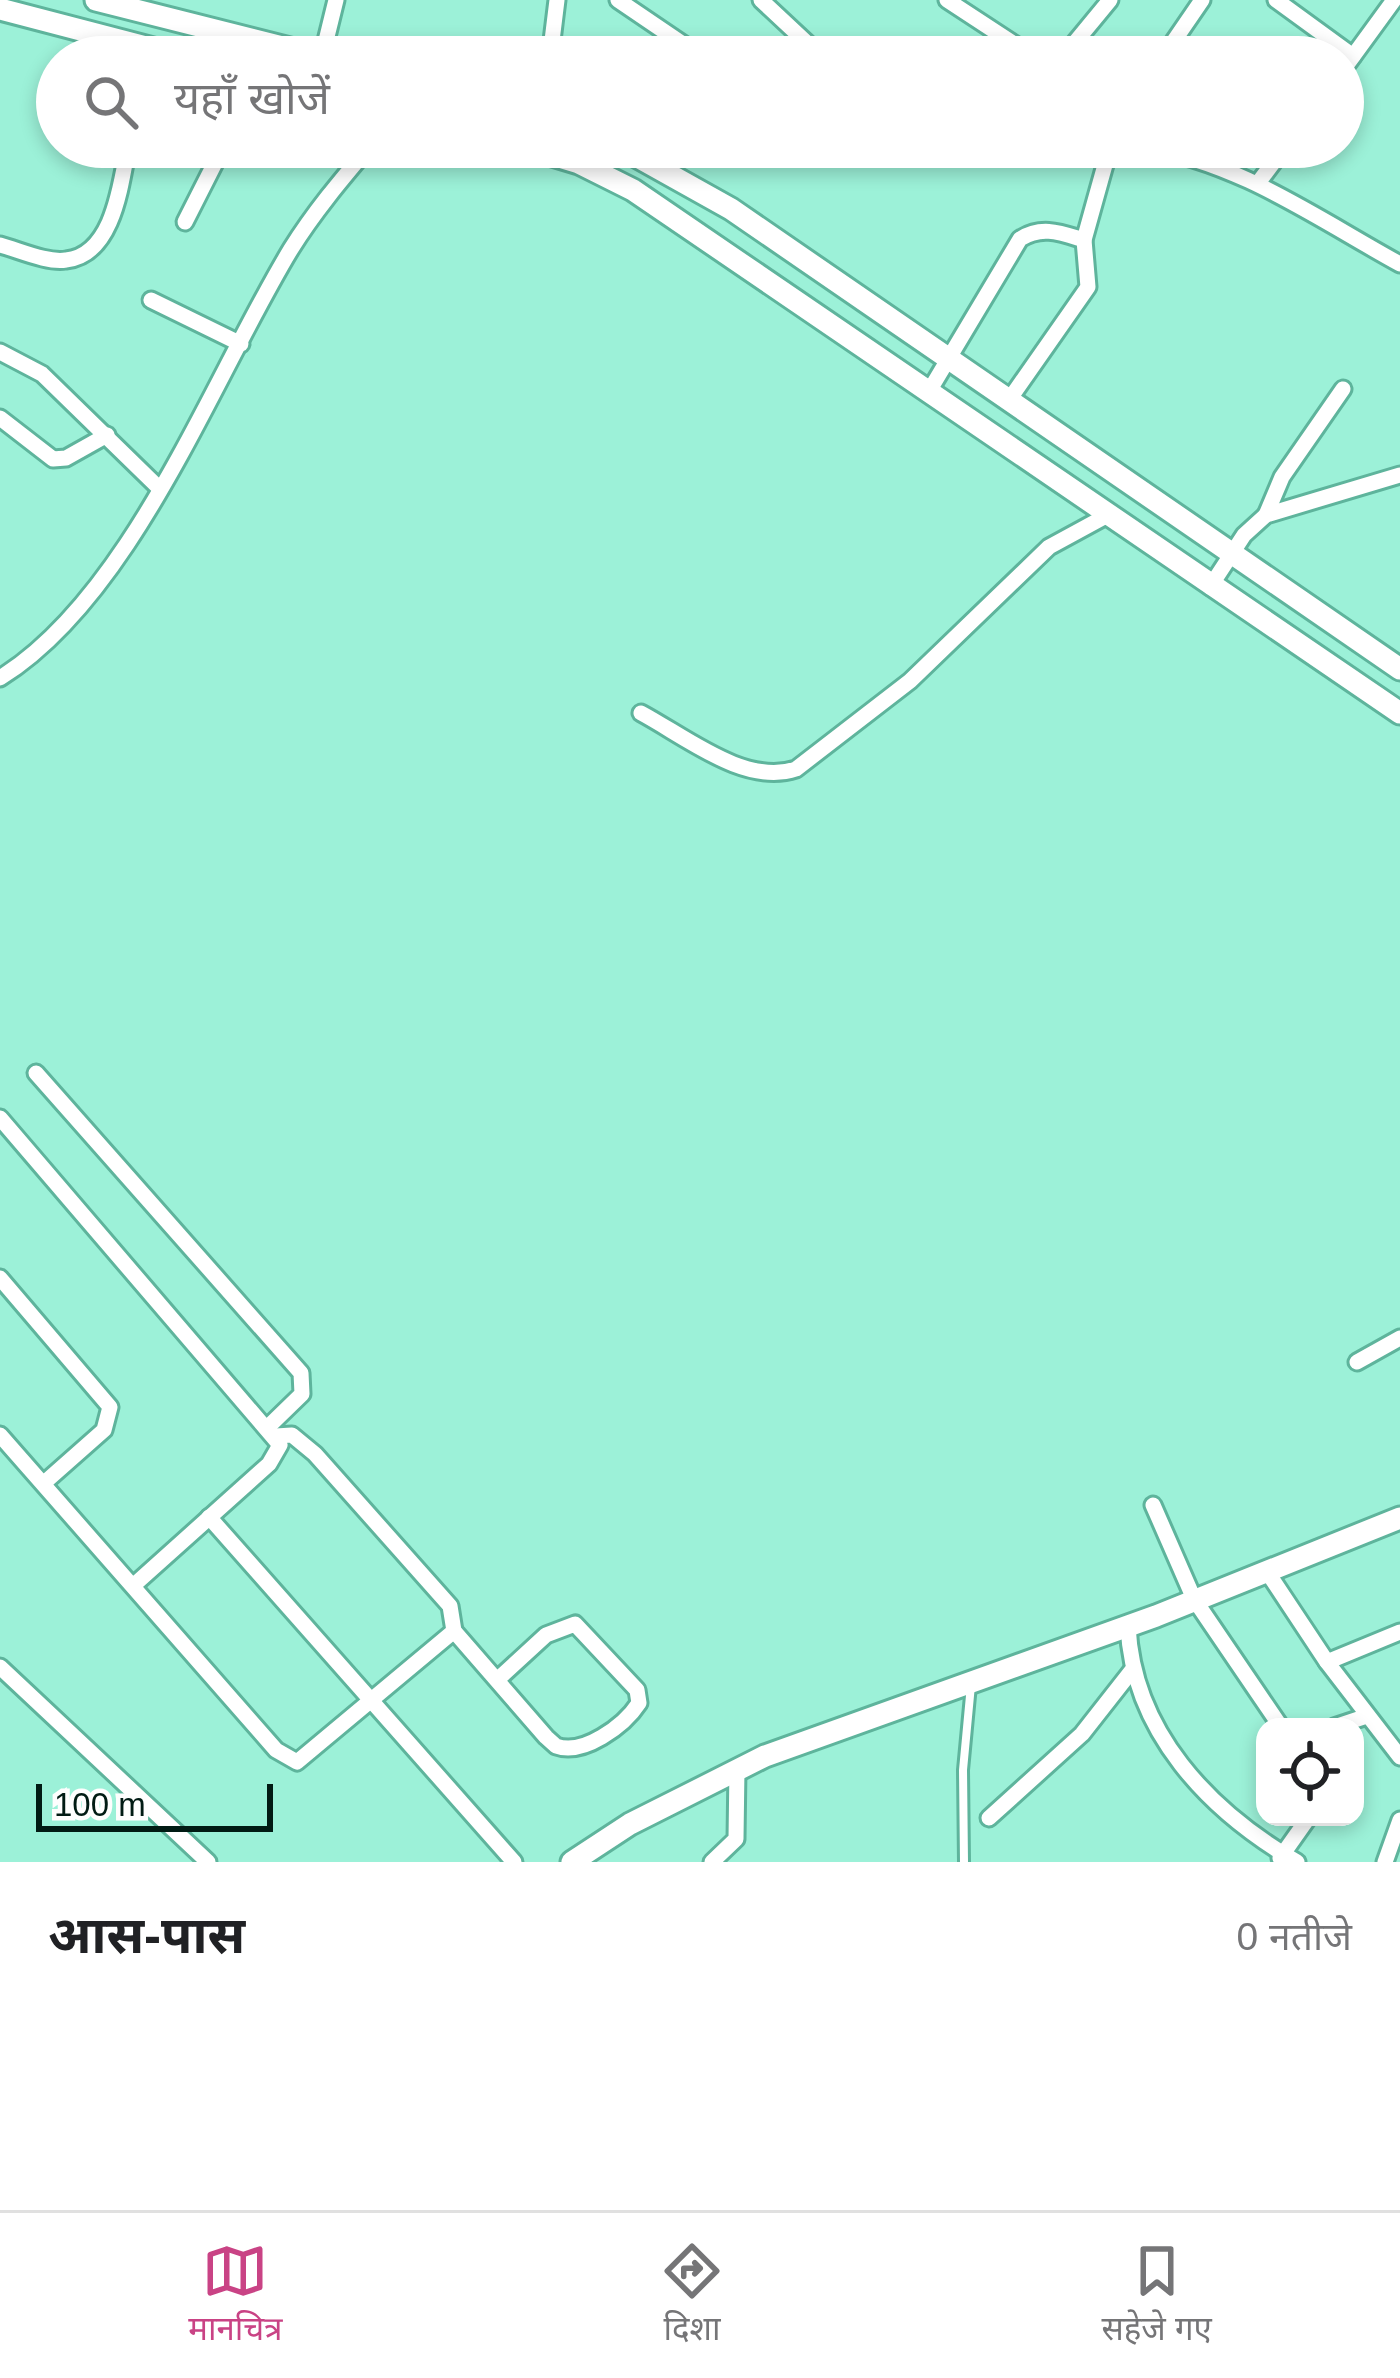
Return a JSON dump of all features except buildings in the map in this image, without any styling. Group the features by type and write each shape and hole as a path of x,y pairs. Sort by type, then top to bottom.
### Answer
{"street":[{"path":"96,0 134,4 248,36"},
{"path":"327,36 336,0"},
{"path":"553,36 557,0"},
{"path":"618,0 671,36"},
{"path":"760,0 799,36"},
{"path":"1080,36 1110,0"},
{"path":"1177,36 1202,0"},
{"path":"1276,0 1317,36"},
{"path":"1364,41 1394,0"},
{"path":"958,3 1004,36"},
{"path":"125,36 134,4"},
{"path":"0,9 105,36"},
{"path":"0,245 64,261 82,255 115,213 124,168"},
{"path":"185,222 212,168"},
{"path":"0,678 22,664 77,609 160,489 316,210 351,168"},
{"path":"587,168 633,190 1400,713"},
{"path":"658,168 731,208 1400,669"},
{"path":"1009,400 1088,287 1084,240 1104,168"},
{"path":"1218,168 1258,183 1400,264"},
{"path":"1258,183 1269,168"},
{"path":"928,393 1020,239 1033,231 1052,231 1084,240"},
{"path":"151,300 241,344"},
{"path":"0,352 42,374 160,489"},
{"path":"1210,587 1266,515 1282,477 1343,389"},
{"path":"0,418 53,459 66,458 107,435"},
{"path":"1266,515 1400,475"},
{"path":"641,713 753,772 774,776 796,769 910,681 1049,547 1106,516"},
{"path":"36,1073 301,1373 302,1394 272,1432"},
{"path":"1,1120 280,1445 269,1464 134,1586"},
{"path":"0,1278 110,1406 104,1430 44,1483"},
{"path":"1357,1362 1400,1339"},
{"path":"272,1432 292,1436 315,1454 450,1606 454,1631 496,1680 546,1737 568,1751 598,1737 639,1703 637,1690 575,1624 546,1635 496,1680"},
{"path":"0,1435 288,1760 307,1758 454,1631"},
{"path":"1153,1504 1194,1599 1275,1718"},
{"path":"209,1517 514,1862"},
{"path":"572,1862 630,1824 736,1768 1128,1626 1400,1518"},
{"path":"1266,1570 1327,1662 1400,1757"},
{"path":"1128,1626 1133,1669 1164,1746 1246,1828 1286,1859 1304,1826"},
{"path":"1327,1662 1400,1632"},
{"path":"0,1667 208,1862"},
{"path":"989,1819 1082,1734 1133,1669"},
{"path":"1361,1718 1367,1716"},
{"path":"712,1862 736,1839 736,1768"},
{"path":"1385,1862 1400,1820"}],"lane":[{"path":"964,1862 963,1770 971,1684"}]}
